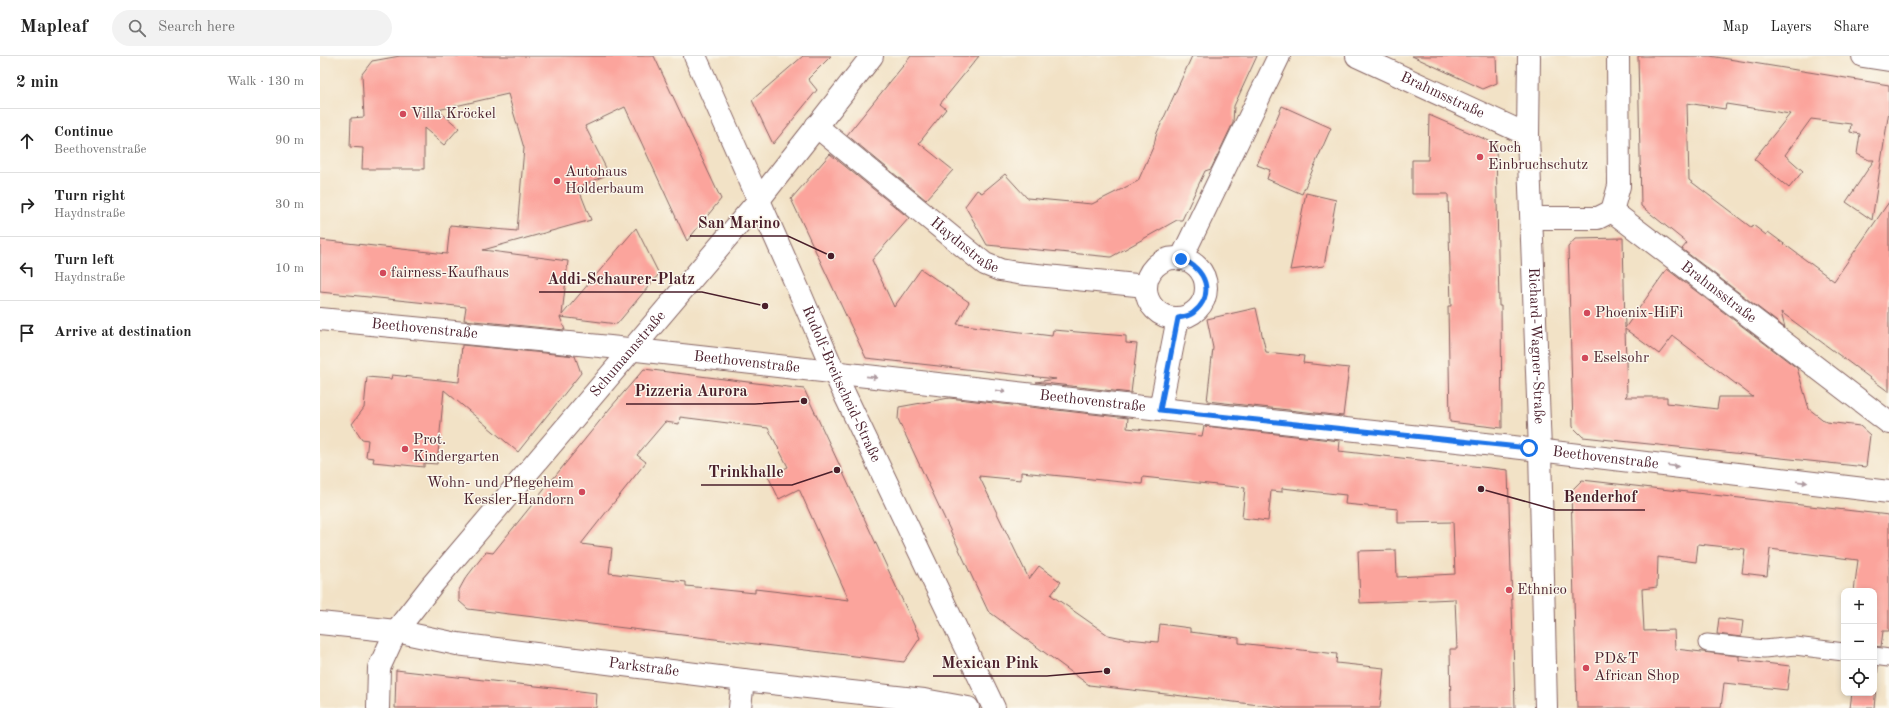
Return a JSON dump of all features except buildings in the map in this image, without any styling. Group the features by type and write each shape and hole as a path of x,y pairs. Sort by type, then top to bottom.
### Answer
{"street":[{"name":"Rudolf-Breitscheid-Straße","path":"695,56 834,372 994,708"},
{"name":"Schumannstraße","path":"378,708 379,668 396,631 432,585 758,201 872,56"},
{"path":"1181,259 1279,56"},
{"name":"Brahmsstraße","path":"1357,56 1528,135"},
{"name":"Richard-Wagner-Straße","path":"1529,56 1528,135 1540,450 1546,708"},
{"path":"1532,218 1598,218 1612,211 1619,186 1618,56"},
{"path":"1863,56 1889,60"},
{"name":"Haydnstraße","path":"816,126 986,264 1000,270 1017,273 1146,286"},
{"name":"Brahmsstraße","path":"1612,211 1889,423"},
{"path":"1171,259 1181,259 1192,263 1199,270 1205,281 1206,292 1200,307 1192,314 1178,318 1164,316 1152,307 1147,298 1146,286 1149,276 1154,268 1162,262 1171,259"},
{"path":"1160,410 1178,318"},
{"name":"Beethovenstraße","path":"320,319 631,349 1160,410 1540,450 1889,492"},
{"name":"Parkstraße","path":"320,623 396,631 457,644 743,680 924,700 968,708"},
{"path":"740,708 743,680"}],"lane":[{"path":"1707,643 1764,649 1795,646 1841,652"},
{"path":"1877,656 1889,658"}],"place":[{"name":"Villa Kröckel","path":"403,114"},
{"name":"Koch Einbruchschutz","path":"1480,157"},
{"name":"Autohaus Holderbaum","path":"557,181"},
{"name":"San Marino","path":"831,256"},
{"name":"fairness-Kaufhaus","path":"383,273"},
{"name":"Addi-Schaurer-Platz","path":"765,306"},
{"name":"Phoenix-HiFi","path":"1587,313"},
{"name":"Eselsohr","path":"1585,358"},
{"name":"Pizzeria Aurora","path":"804,401"},
{"name":"Prot. Kindergarten","path":"405,449"},
{"name":"Trinkhalle","path":"837,470"},
{"name":"Benderhof","path":"1481,489"},
{"name":"Wohn- und Pflegeheim Kessler-Handorn","path":"582,492"},
{"name":"Ethnico","path":"1509,590"},
{"name":"PD&T African Shop","path":"1586,668"},
{"name":"Mexican Pink","path":"1107,671"}],"route":[{"path":"1181,259 1192,263 1199,270 1205,281 1206,292 1205,298 1200,307 1192,314 1178,318 1160,410 1529,448"}]}
